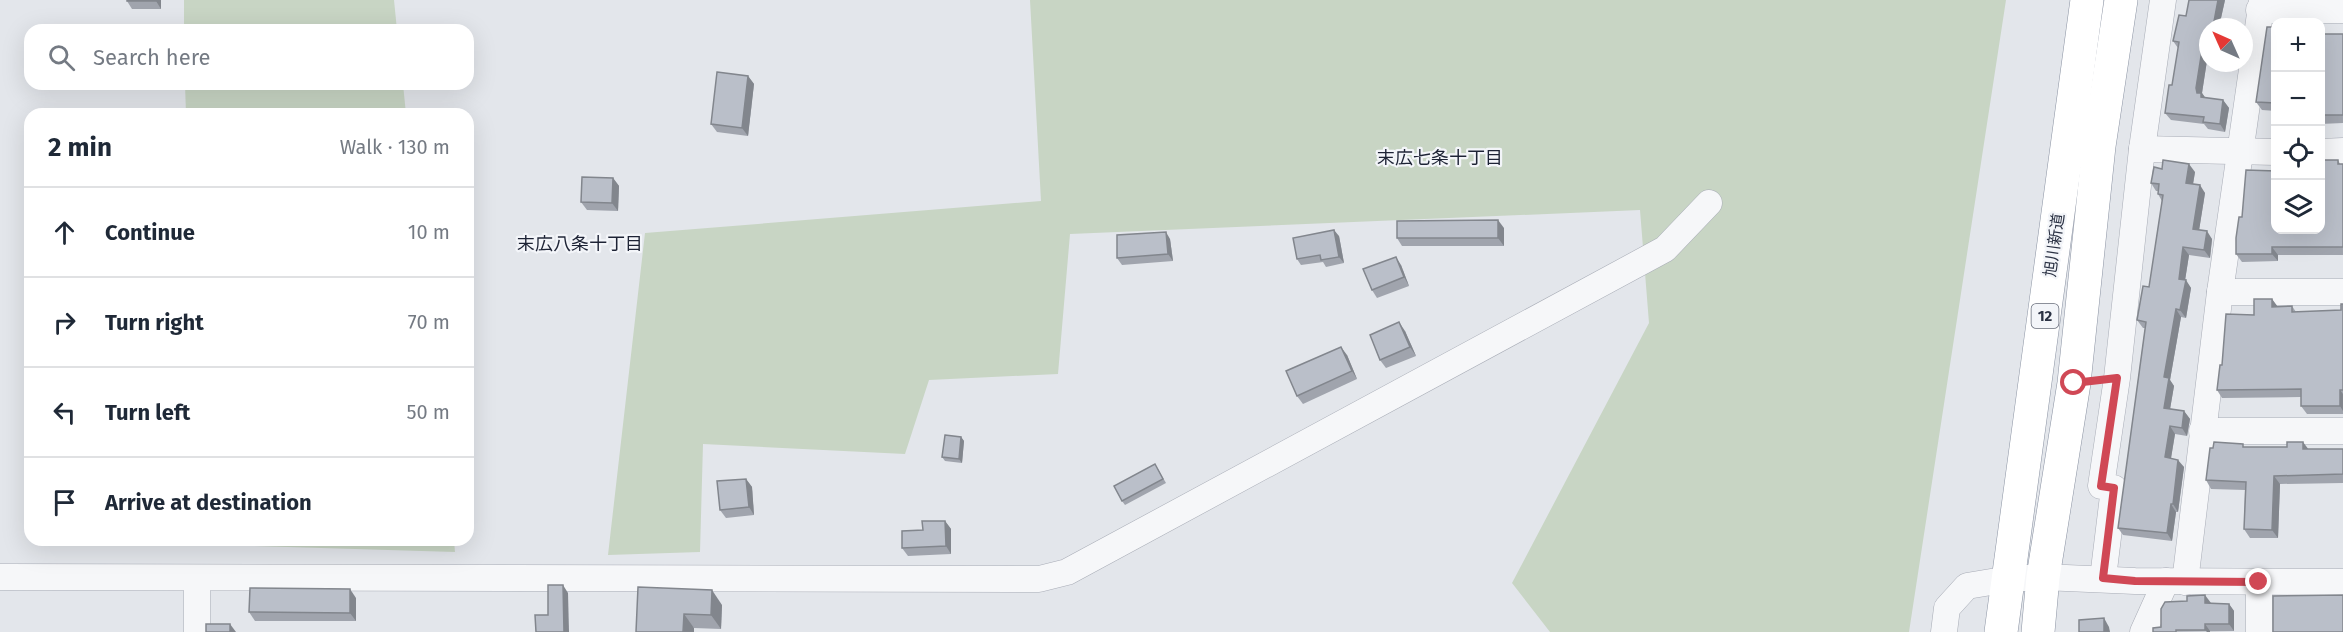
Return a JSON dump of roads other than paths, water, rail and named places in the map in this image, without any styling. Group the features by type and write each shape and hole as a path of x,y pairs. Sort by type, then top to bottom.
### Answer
{"highway":[{"name":"旭川新道","path":"2001,632 2087,0"},
{"name":"旭川新道","path":"2038,632 2043,577 2074,383 2099,146 2120,7"}],"street":[{"path":"2143,632 2176,581 2202,431 2238,153 2260,5 2343,10"},
{"path":"2103,578 2114,488 2101,486 2117,378 2142,149 2162,9 2120,7"},
{"path":"2142,149 2271,152"},
{"path":"2325,152 2343,152"},
{"path":"0,577 1039,579 1067,572 1665,249 1709,203"},
{"path":"2220,292 2343,292"},
{"path":"2074,383 2117,378"},
{"path":"2202,431 2343,431"},
{"path":"1944,632 1947,608 1967,586 2009,579 2043,577 2343,582"},
{"path":"197,578 197,632"},
{"path":"2259,582 2259,632"}],"district":[{"name":"末広七条十丁目","path":"1440,158"},
{"name":"末広八条十丁目","path":"580,244"}]}
